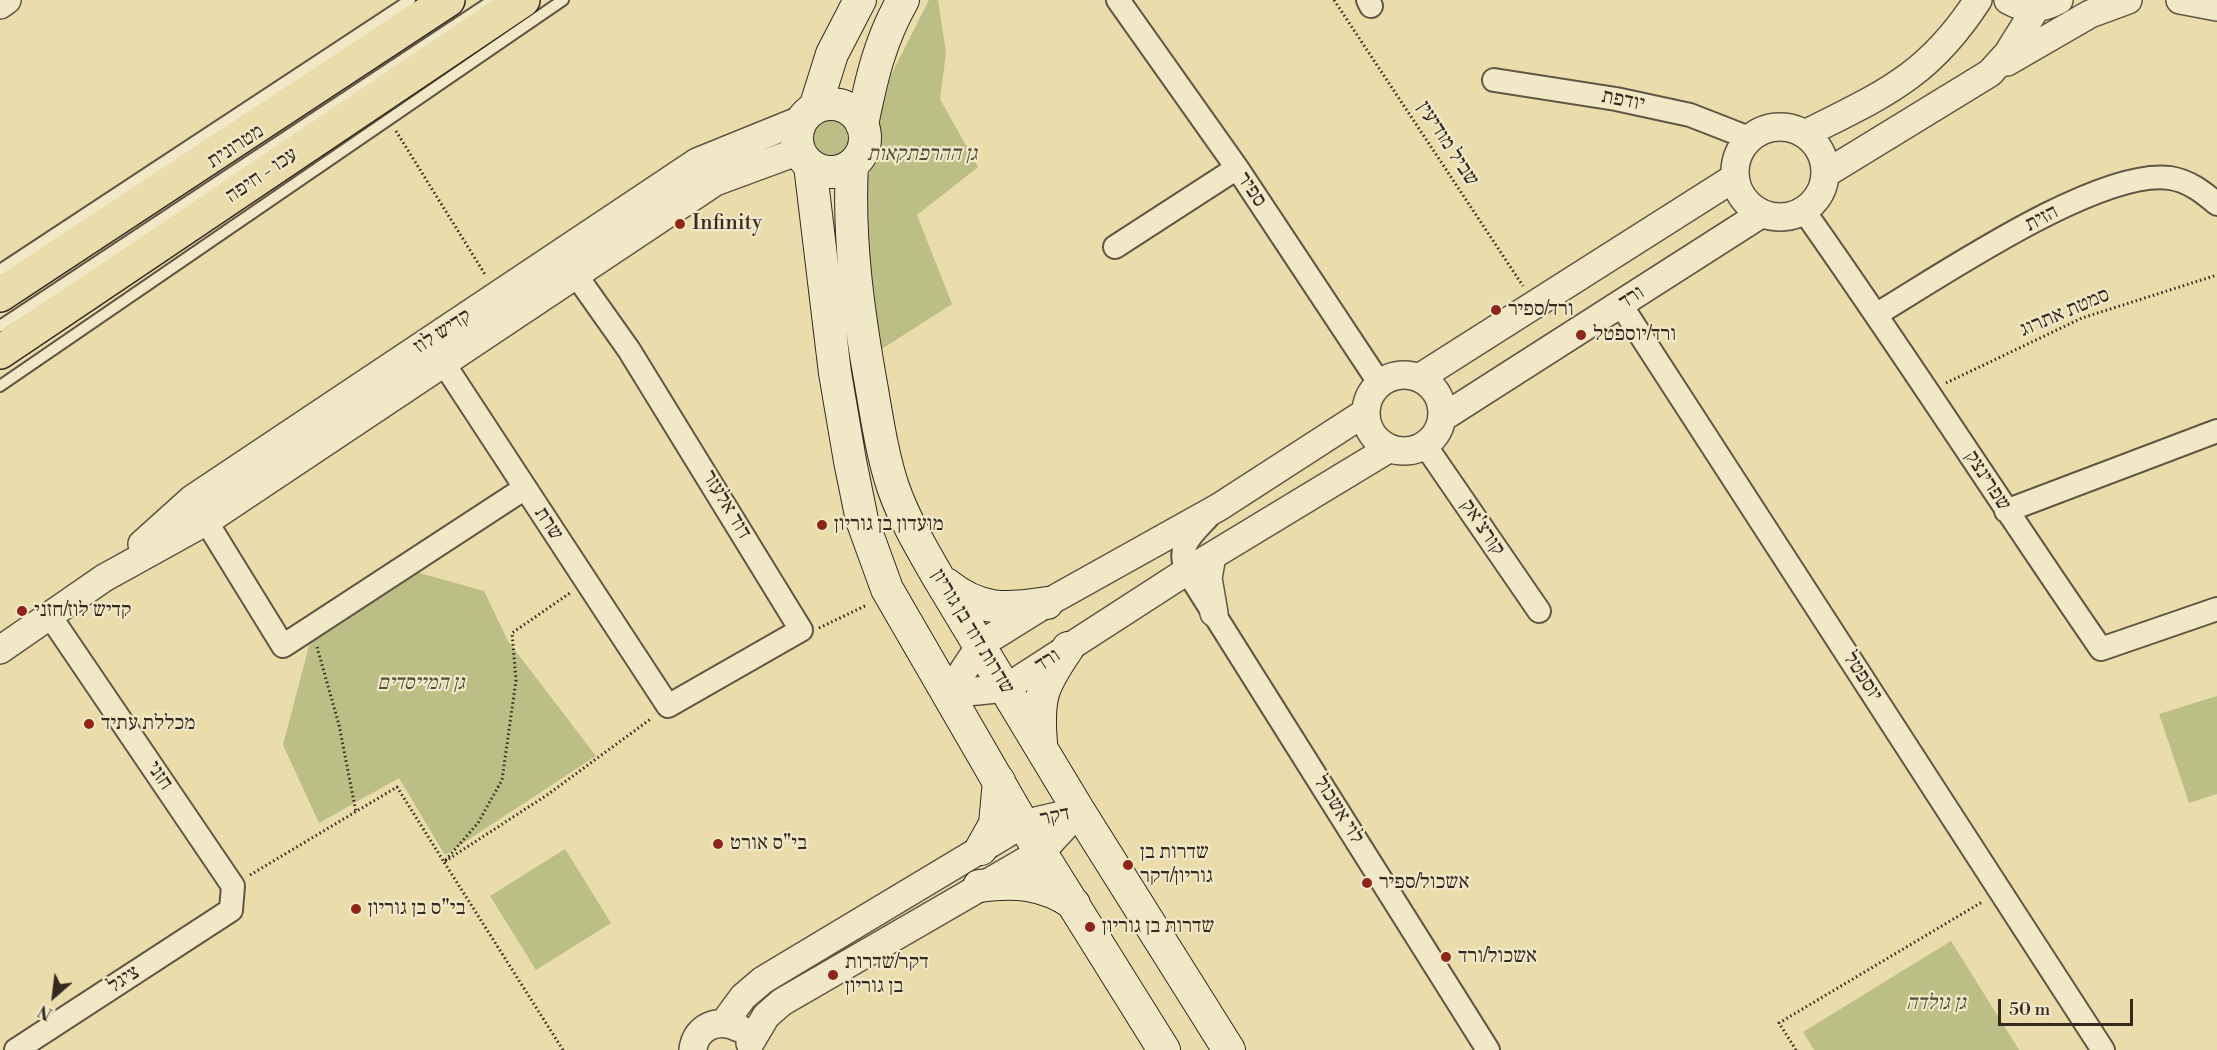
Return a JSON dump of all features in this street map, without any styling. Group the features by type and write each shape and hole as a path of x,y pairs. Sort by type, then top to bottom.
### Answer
{"highway":[{"path":"0,295 448,0"},
{"name":"עכו - חיפה","path":"0,352 523,0"}],"main road":[{"path":"860,0 832,54 809,114 797,134 805,158 835,373 862,520 887,589 1023,824 1164,1050"},
{"path":"805,158 831,172 852,165 864,147 862,125 874,63 891,21 903,0"},
{"path":"809,114 837,105 856,116 862,125"},
{"name":"שדרות דוד בן גוריון","path":"852,165 849,214 853,256 882,443 898,497 938,578 981,644 1079,811 1229,1050"},
{"path":"938,578 963,598 990,607 1047,603"},
{"path":"1042,747 1039,709 1041,696 1045,683 1068,648"},
{"path":"981,849 995,824 999,781"},
{"path":"979,886 1002,883 1040,886 1060,894 1074,904"}],"street":[{"path":"0,5 7,0"},
{"name":"ספיר","path":"1118,0 1237,168 1380,384"},
{"path":"1959,29 1966,0"},
{"path":"1805,134 1884,94 1920,70 1959,29 1978,0"},
{"path":"2008,0 2022,7 2048,4"},
{"path":"1825,174 2060,30 2090,14 2128,0"},
{"path":"2180,0 2217,7"},
{"path":"1990,72 2048,4"},
{"name":"יודפת","path":"1494,80 1616,99 1690,115 1749,138"},
{"name":"קדיש לוז","path":"436,352 499,296 569,265 697,162 809,114"},
{"path":"1776,126 1792,128 1805,134 1816,145 1823,159 1825,174 1822,189 1815,202 1804,211 1783,217 1761,214 1748,205 1739,193 1734,178 1734,163 1740,149 1749,138 1762,130 1776,126"},
{"name":"קדיש לוז","path":"0,650 200,510 569,265 715,182 805,158"},
{"path":"1115,247 1237,168"},
{"path":"1419,378 1734,178"},
{"name":"הזית","path":"1877,314 2039,219 2110,186 2169,178 2198,188 2217,204"},
{"name":"שפרינצק","path":"1804,211 1877,314 2006,511 2101,650 2217,609"},
{"name":"ורד","path":"1442,418 1761,214"},
{"name":"דוד אלעזר","path":"569,265 629,350 801,630"},
{"name":"יוספטל","path":"1621,305 2103,1050"},
{"name":"שרת","path":"436,352 668,706"},
{"path":"1399,375 1419,378 1437,394 1442,418 1434,438 1425,445 1408,451 1390,448 1372,434 1366,412 1373,391 1380,384 1399,375"},
{"path":"948,694 981,644 1047,603 1219,507 1366,412"},
{"path":"2006,511 2217,432"},
{"name":"קורצ'אק","path":"1425,445 1539,611"},
{"name":"ורד","path":"948,694 1006,688 1187,571 1390,448"},
{"path":"200,510 283,646 525,488"},
{"path":"1187,571 1182,554 1185,542 1219,507"},
{"path":"1212,556 1208,578 1214,613"},
{"name":"לוי אשכול","path":"1187,571 1488,1050"},
{"name":"חזני","path":"50,616 233,886"},
{"path":"668,706 801,630"},
{"name":"דקר","path":"724,1023 743,998 763,980 981,849 1023,824 1079,811"},
{"name":"דקר","path":"751,1047 766,1016 782,1002 1041,852 1079,811"},
{"name":"ציגל","path":"16,1050 231,910 233,886"},
{"path":"693,1050 698,1035 705,1028 724,1023 741,1029 751,1047"}],"lane":[{"path":"0,270 410,0"},
{"name":"מטרונית","path":"0,326 493,0"},
{"path":"0,386 563,0"}],"path":[{"name":"שביל מודיעין","path":"1334,0 1536,305"},
{"path":"388,120 499,296"},
{"name":"סמטת אתרוג","path":"1929,391 2082,318 2217,275"},
{"path":"444,862 478,824 502,780 516,680 512,633 587,582"},
{"path":"801,630 815,630 868,604 887,589"},
{"path":"311,628 339,725 356,812"},
{"path":"444,862 547,795 668,706"},
{"path":"233,886 397,787 563,1050"},
{"path":"1796,1050 1779,1023 2000,891"}],"green space":[{"name":"גן ההרפתקאות","path":"929,0 938,0 946,53 940,99 978,167 917,215 952,304 874,354 864,256 868,178 881,139 879,113 891,75"},
{"path":"831,116 840,117 847,122 852,129 852,147 847,154 840,159 831,160 822,159 815,154 810,147 809,138 810,129 815,122 822,117"},
{"name":"גן המייסדים","path":"416,572 484,591 508,641 596,756 445,855 399,778 319,823 283,745 311,638"},
{"path":"2217,696 2217,794 2189,803 2159,714"},
{"path":"565,849 611,923 536,970 490,896"},
{"name":"גן גולדה","path":"1951,941 2019,1050 1814,1050 1803,1032"}],"place":[{"name":"Infinity","path":"680,224"},
{"name":"ורד/ספיר","path":"1496,310"},
{"name":"ורד/יוספטל","path":"1581,335"},
{"name":"מועדון בן גוריון","path":"822,525"},
{"name":"קדיש לוז/חזני","path":"22,611"},
{"name":"מכללת עתיד","path":"89,724"},
{"name":"בי\"ס אורט","path":"718,844"},
{"name":"שדרות בן גוריון/דקר","path":"1128,865"},
{"name":"אשכול/ספיר","path":"1367,883"},
{"name":"בי\"ס בן גוריון","path":"356,909"},
{"name":"שדרות בן גוריון","path":"1090,927"},
{"name":"אשכול/ורד","path":"1446,957"},
{"name":"דקר/שדרות בן גוריון","path":"833,975"}]}
